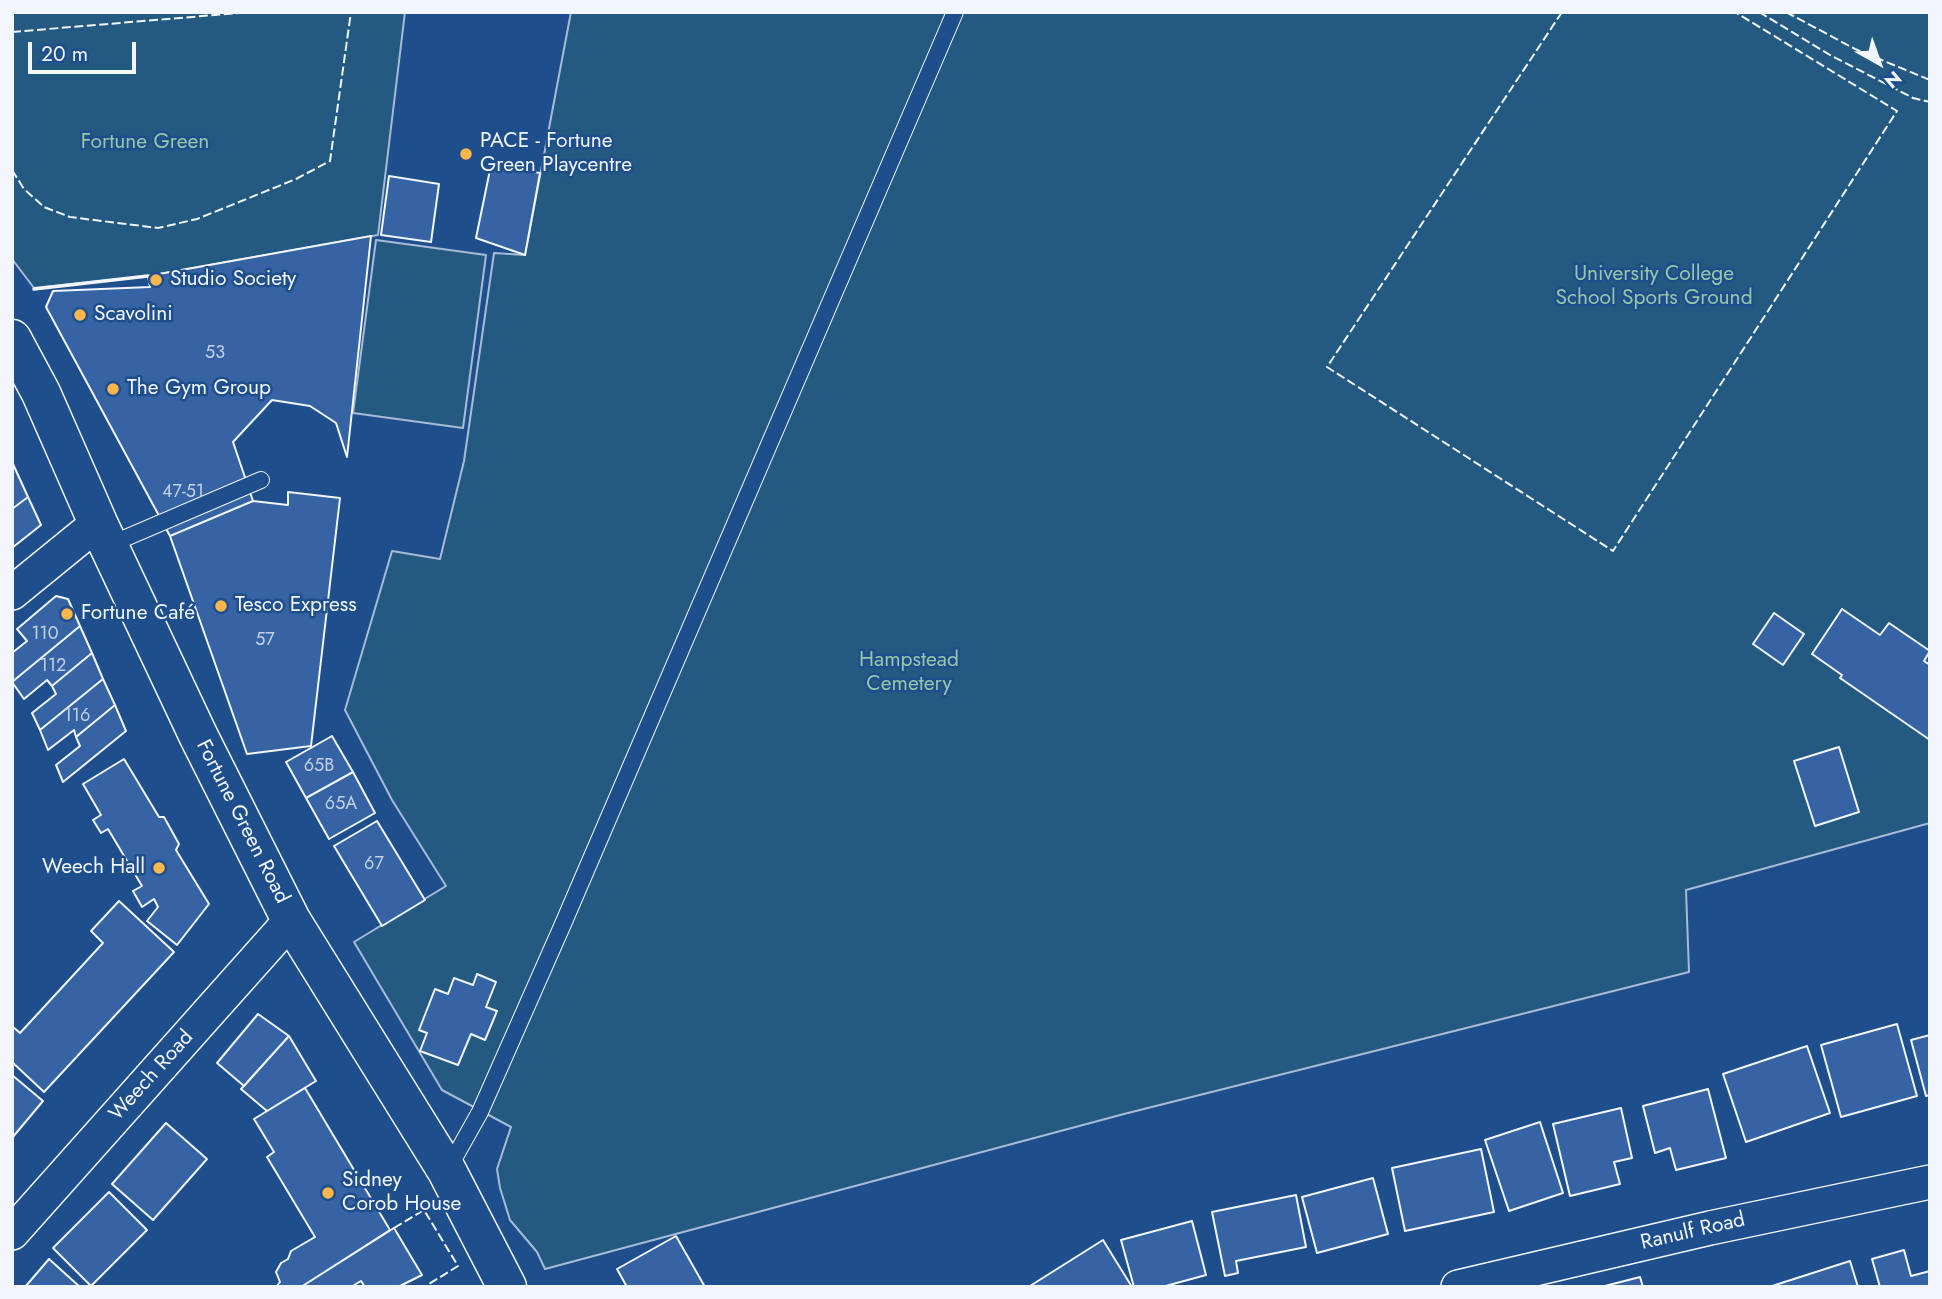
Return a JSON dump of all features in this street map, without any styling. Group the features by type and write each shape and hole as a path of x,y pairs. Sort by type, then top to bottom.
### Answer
{"main road":[{"name":"Fortune Green Road","path":"12,340 41,393 103,534 291,920 447,1171 507,1287"}],"street":[{"path":"12,593 103,534"},
{"name":"Weech Road","path":"12,1233 291,920"},
{"name":"Ranulf Road","path":"1458,1287 1496,1282 1710,1228 1930,1182"}],"lane":[{"path":"447,1171 480,1112 563,924 955,12"},
{"path":"103,534 261,480"}],"green space":[{"name":"Fortune Green","path":"12,12 405,12 378,235 148,276 34,288 12,259"},
{"name":"Hampstead Cemetery","path":"571,12 1930,12 1930,823 1686,890 1689,972 1124,1114 545,1269 537,1252 510,1220 500,1188 497,1169 511,1127 442,1090 354,942 446,886 392,800 345,710 392,551 440,559 464,461 494,253 525,255"},
{"path":"376,240 486,255 463,428 353,413"}],"building":[{"path":"491,165 540,173 525,255 476,238"},
{"path":"389,176 439,184 431,242 381,235"},
{"path":"371,236 347,457 336,423 310,406 272,400 233,442 253,501 170,536 46,307 53,291 150,287 148,276"},
{"path":"12,465 28,497 12,509"},
{"path":"288,492 340,498 311,746 247,754 170,536 253,501 288,505"},
{"path":"28,497 41,525 12,548 12,509"},
{"path":"56,596 68,599 80,626 12,682 12,653 27,641 17,629"},
{"path":"1842,609 1880,635 1889,623 1930,651 1924,661 1930,665 1930,740 1840,678 1842,675 1812,654"},
{"path":"1774,613 1804,634 1783,665 1753,644"},
{"path":"80,626 92,653 52,686 47,680 24,699 12,682"},
{"path":"92,653 103,679 40,730 32,713 56,694 52,686"},
{"path":"103,679 115,705 76,737 74,730 48,750 40,730"},
{"path":"115,705 126,731 63,782 56,765 80,746 76,737"},
{"path":"332,736 353,772 306,798 286,762"},
{"path":"1839,747 1859,812 1815,826 1794,761"},
{"name":"Weech Hall","path":"124,759 159,817 164,817 179,844 176,850 209,904 177,945 147,921 158,907 154,899 142,907 133,891 142,886 108,829 101,833 93,820 101,815 83,784"},
{"path":"353,772 375,813 329,839 306,798"},
{"path":"377,821 425,900 382,926 334,846"},
{"path":"119,901 174,952 44,1092 12,1062 12,1026 20,1033 103,943 91,931"},
{"path":"477,974 496,982 486,1007 497,1011 485,1040 471,1034 458,1065 420,1051 427,1033 419,1030 435,989 448,994 454,978 473,985"},
{"path":"258,1014 289,1036 244,1086 217,1063"},
{"path":"1897,1024 1917,1096 1841,1117 1821,1045"},
{"path":"1930,1035 1930,1095 1926,1096 1911,1040"},
{"path":"289,1036 316,1081 267,1111 241,1089"},
{"path":"1807,1046 1830,1113 1746,1142 1723,1074"},
{"path":"12,1075 43,1101 12,1138"},
{"name":"Sidney Corob House","path":"305,1088 390,1230 301,1287 276,1287 280,1282 276,1272 281,1263 288,1259 291,1251 315,1237 267,1157 274,1152 254,1119"},
{"path":"1708,1089 1726,1158 1676,1170 1670,1148 1655,1153 1643,1106"},
{"path":"1621,1108 1632,1158 1614,1162 1620,1184 1570,1196 1553,1124"},
{"path":"1540,1122 1563,1193 1509,1211 1485,1140"},
{"path":"166,1123 207,1159 153,1220 112,1184"},
{"path":"1481,1149 1494,1212 1405,1231 1392,1168"},
{"path":"1373,1178 1388,1234 1317,1253 1302,1197"},
{"path":"109,1192 147,1230 91,1286 53,1248"},
{"path":"1296,1195 1306,1247 1236,1261 1238,1273 1225,1276 1212,1212"},
{"path":"1192,1221 1206,1275 1162,1287 1134,1287 1121,1240"},
{"path":"394,1228 422,1275 398,1287 365,1287 361,1281 351,1287 301,1287"},
{"path":"676,1236 705,1287 627,1287 617,1269"},
{"path":"1103,1240 1132,1287 1030,1287 1030,1286"},
{"path":"1904,1250 1911,1276 1930,1271 1930,1287 1880,1287 1872,1259"},
{"path":"49,1259 80,1287 25,1287"},
{"path":"1850,1261 1858,1287 1769,1287"},
{"path":"1640,1277 1643,1287 1601,1287"}],"fence":[{"path":"12,32 251,12"},
{"path":"12,170 24,189 44,207 70,217 158,228 197,219 296,179 330,161 351,12"},
{"path":"1562,12 1327,367 1613,551 1897,111 1735,12"},
{"path":"1759,12 1830,55 1913,98 1930,102"},
{"path":"1786,12 1855,49 1930,80"},
{"path":"394,1228 424,1210 458,1266 429,1284"}],"wall":[{"path":"34,289 148,276"}],"place":[{"name":"PACE - Fortune Green Playcentre","path":"466,154"},
{"name":"Studio Society","path":"156,280"},
{"name":"Scavolini","path":"80,315"},
{"name":"The Gym Group","path":"113,389"},
{"name":"Tesco Express","path":"221,606"},
{"name":"Fortune Café","path":"67,614"},
{"name":"Weech Hall","path":"159,868"},
{"name":"Sidney Corob House","path":"328,1193"}],"park label":[{"name":"University College School Sports Ground","path":"1654,287"}]}
